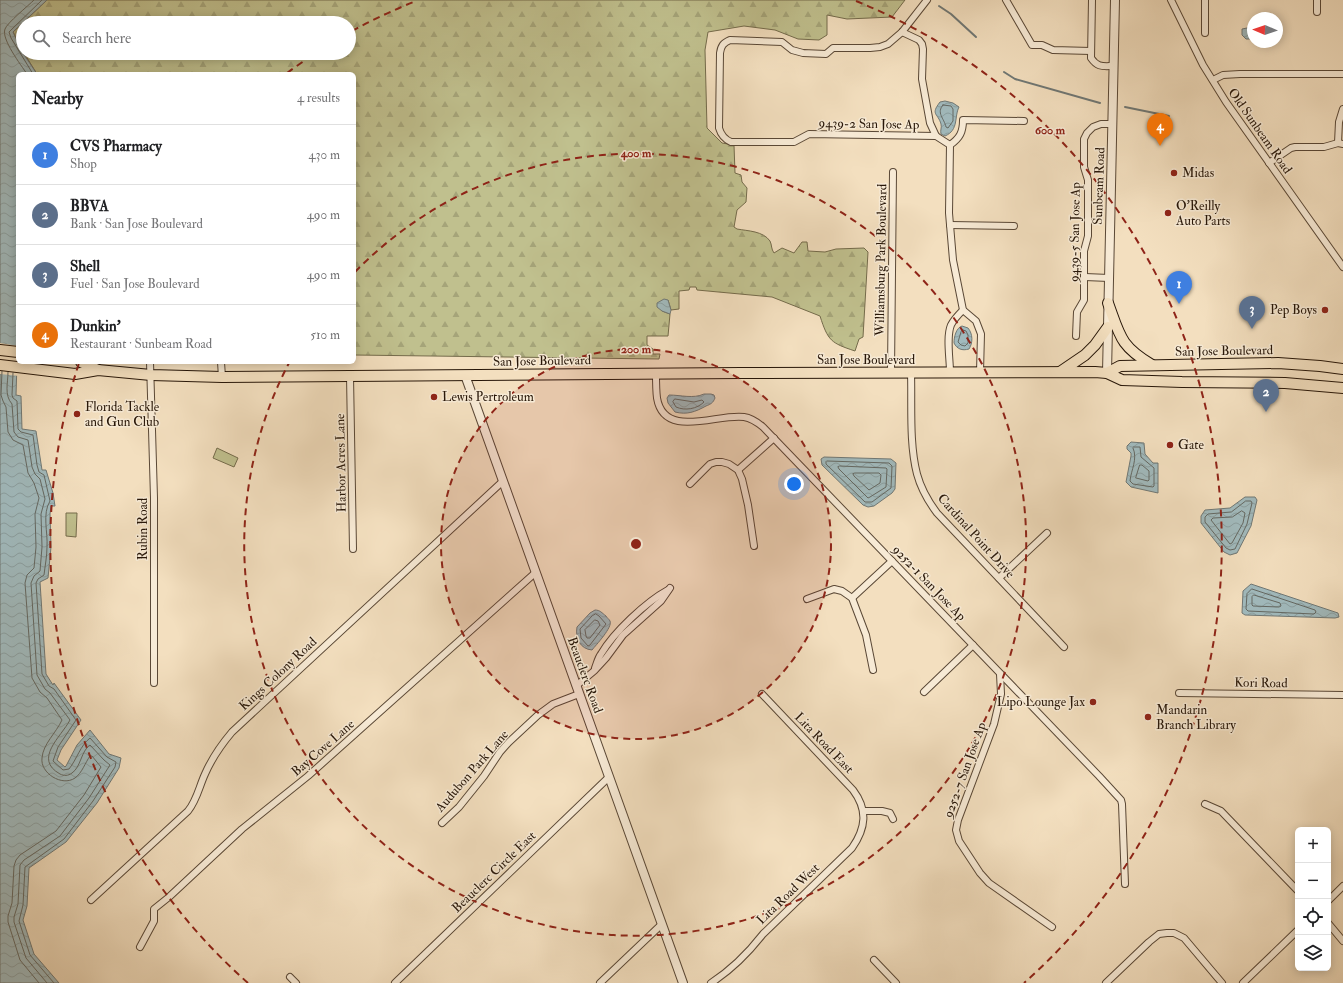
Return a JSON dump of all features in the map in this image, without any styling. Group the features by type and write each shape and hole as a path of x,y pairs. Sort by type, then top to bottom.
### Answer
{"main road":[{"path":"1108,303 1121,338 1127,348 1152,365"},
{"path":"1060,372 1095,345 1108,328"},
{"path":"0,350 16,352"},
{"name":"San Jose Boulevard","path":"1107,373 1120,366 1152,365 1278,363 1343,369"},
{"name":"San Jose Boulevard","path":"85,364 98,370"},
{"name":"San Jose Boulevard","path":"0,365 75,374 98,370 151,375 222,377 656,373 1060,372 1107,373 1122,380 1285,383 1343,388"}],"street":[{"name":"9439-2 San Jose Ap","path":"926,0 902,32 888,44 880,47 833,48 826,54 803,53 792,50 782,42 730,40 724,43 720,53 719,128 725,139 731,142 794,142 809,134 936,136"},
{"path":"1006,0 1032,45 1042,45 1053,50 1091,51"},
{"path":"1092,0 1091,58 1095,64 1100,66 1114,66"},
{"name":"Sunbeam Road","path":"1107,373 1115,0"},
{"name":"Old Sunbeam Road","path":"1171,0 1200,60 1226,102 1343,267"},
{"path":"1205,33 1206,0"},
{"path":"1317,0 1317,12"},
{"path":"902,32 919,40 922,44 922,78 930,123 936,136 950,145"},
{"path":"1213,80 1223,75 1240,74 1343,74"},
{"path":"1269,163 1291,148 1324,147 1340,144 1339,122 1343,109"},
{"path":"950,145 957,140 961,134 963,120 1024,122"},
{"name":"9439-5 San Jose Ap","path":"1076,336 1077,312 1084,300 1084,251 1088,236 1088,180 1084,167 1084,139 1092,127 1100,124 1113,124"},
{"path":"950,145 949,213 956,282 963,310 976,321 979,326 981,334 980,372"},
{"name":"Williamsburg Park Boulevard","path":"891,372 893,172"},
{"path":"950,225 1014,226"},
{"path":"1084,277 1109,278"},
{"path":"950,372 949,334 951,325 955,318 963,310"},
{"name":"Rubin Road","path":"150,364 154,498 154,683"},
{"path":"221,364 222,377"},
{"name":"Cardinal Point Drive","path":"911,372 914,460 917,476 923,490 937,513 1064,647"},
{"name":"9252-1 San Jose Ap","path":"656,373 657,398 663,410 670,417 683,422 734,417 749,418 756,421 973,644 1121,800 1123,814 1125,884"},
{"name":"Beauclerc Road","path":"465,375 502,482 684,983"},
{"name":"Harbor Acres Lane","path":"350,376 353,549"},
{"path":"738,470 774,438"},
{"path":"690,484 710,464 716,462 728,464 738,470 742,479 748,504 754,546"},
{"name":"Kings Colony Road","path":"91,900 188,811 195,802 205,774 213,758 232,732 502,482"},
{"path":"999,578 1047,533"},
{"path":"852,598 892,561"},
{"name":"Bay Cove Lane","path":"140,946 154,921 154,909 169,897 242,829 308,776 535,573"},
{"path":"576,686 594,671 606,658 623,635 662,601 670,588 657,596 618,632 600,654 594,671"},
{"path":"807,599 834,589 842,591 852,598 866,635 873,670"},
{"path":"629,621 633,627"},
{"path":"924,692 973,644"},
{"name":"9252-7 San Jose Ap","path":"1000,674 1001,694 994,724 958,820 956,830 957,837 968,857 989,883 1052,927"},
{"name":"Kori Road","path":"1179,693 1343,696"},
{"name":"Audubon Park Lane","path":"442,823 459,807 509,742 553,704 579,694"},
{"name":"Lita Road East","path":"762,694 853,790 858,796 864,811"},
{"name":"Beauclerc Circle East","path":"395,983 609,777"},
{"path":"1206,804 1221,811 1295,888"},
{"path":"864,811 882,811 890,813 893,819"},
{"name":"Lita Road West","path":"711,983 753,947 763,934 852,848 861,833 864,811"},
{"path":"1330,899 1343,886"},
{"path":"600,983 662,924"},
{"path":"1331,927 1343,941"},
{"path":"1106,983 1148,942 1159,934 1167,933 1174,933 1184,938 1222,983"},
{"path":"1243,983 1295,933"},
{"path":"874,960 896,983"},
{"path":"290,978 296,983"}],"green space":[{"path":"47,0 905,0 892,17 847,19 827,15 827,35 819,40 798,39 775,30 744,26 708,32 705,50 707,128 722,143 734,145 735,173 741,175 742,182 747,188 746,202 737,210 734,227 763,235 770,241 774,253 782,248 794,253 802,242 807,242 808,251 825,252 836,249 864,248 868,252 863,337 859,339 855,351 835,343 828,336 820,316 772,297 697,290 696,287 690,287 689,290 679,291 679,309 671,310 668,300 662,311 670,314 668,336 647,336 647,345 653,349 653,354 660,354 659,359 356,355 356,72 36,72 28,60 356,60 356,16 30,16"},
{"path":"16,29 16,38 13,32"},
{"path":"217,448 238,458 234,467 213,458"},
{"path":"66,513 77,513 76,537 66,536"}],"water":[{"path":"0,0 47,0 30,16 16,16 16,29 13,32 16,38 16,60 28,60 36,72 16,72 16,395 21,396 22,429 36,431 42,470 46,470 53,493 55,506 51,506 50,514 51,547 48,578 40,582 46,674 81,720 61,750 57,760 65,767 77,745 90,730 109,754 121,758 119,768 97,803 66,842 29,868 27,906 23,920 34,954 59,983 0,983"},
{"path":"1247,28 1247,39 1242,35 1242,29"},
{"path":"945,101 953,103 959,107 954,127 945,136 941,134 940,120 935,112 940,102"},
{"path":"664,299 668,300 671,310 670,314 657,307 657,303"},
{"path":"962,326 968,328 972,336 969,349 964,350 957,347 954,343 957,331"},
{"path":"704,394 714,395 715,398 713,402 698,410 687,413 675,412 668,403 667,398 669,395 691,397"},
{"path":"1131,442 1144,443 1145,454 1153,463 1158,463 1158,493 1131,487 1126,482 1131,456 1127,446"},
{"path":"824,457 891,459 896,463 895,489 892,493 874,506 868,507 863,505 822,465 821,459"},
{"path":"1245,497 1255,497 1257,500 1251,526 1237,553 1230,555 1224,552 1201,523 1201,516 1205,510 1230,508"},
{"path":"1251,584 1338,613 1339,617 1245,615 1242,613 1243,591"},
{"path":"595,610 600,611 606,616 610,621 610,624 607,631 592,650 584,648 579,642 577,627 590,613"}],"pier":[{"path":"0,343 16,346 16,364 19,364 19,376 0,374"}],"waterway":[{"path":"939,6 951,14 976,37"},
{"path":"1004,72 1015,79 1100,103"},
{"path":"1125,107 1169,116"}],"place":[{"name":"Dunkin'","path":"1160,146"},
{"name":"Midas","path":"1174,173"},
{"name":"O'Reilly Auto Parts","path":"1168,213"},
{"name":"CVS Pharmacy","path":"1179,304"},
{"name":"Pep Boys","path":"1325,310"},
{"name":"Shell","path":"1252,329"},
{"name":"Lewis Pertroleum","path":"434,397"},
{"name":"BBVA","path":"1266,412"},
{"name":"Florida Tackle and Gun Club","path":"77,414"},
{"name":"Gate","path":"1170,445"},
{"name":"Lipo Lounge Jax","path":"1093,702"},
{"name":"Mandarin Branch Library","path":"1148,717"}]}
